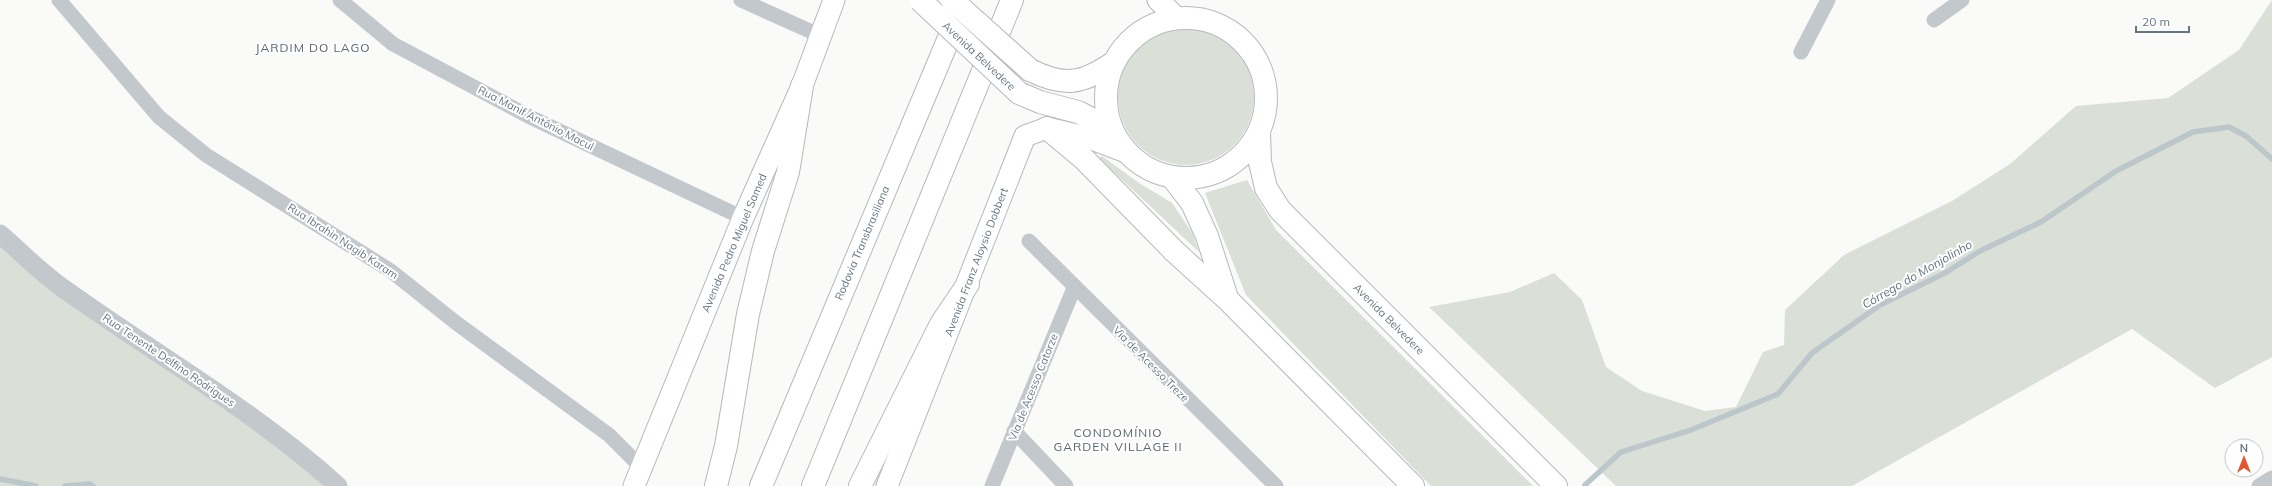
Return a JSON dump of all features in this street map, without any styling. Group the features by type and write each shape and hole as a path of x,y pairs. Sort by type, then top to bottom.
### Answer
{"main road":[{"name":"Avenida Pedro Miguel Samed","path":"638,477 743,218 802,86 834,0"},
{"name":"Avenida Belvedere","path":"920,0 1019,93 1040,102 1078,112 1111,129"},
{"name":"Avenida Belvedere","path":"952,0 1030,70 1056,80 1081,81 1098,74 1113,63"},
{"name":"Rodovia Transbrasiliana","path":"761,486 964,0"},
{"path":"813,486 1012,0"},
{"path":"1158,0 1177,18"},
{"path":"1047,128 1089,138 1126,152 1147,168 1172,177 1202,177 1230,166 1246,151 1259,132 1264,118 1266,87 1262,72 1247,45 1236,35 1208,21 1192,18 1177,18 1158,23 1140,32 1129,41 1113,63 1106,89 1107,116 1111,129 1126,152"},
{"path":"716,486 726,446 748,314 763,251 788,172 802,86"},
{"path":"1047,128 1084,160 1174,251 1227,299 1413,486"},
{"name":"Avenida Franz Aloysio Dobbert","path":"887,486 968,284 1025,136 1047,128"},
{"name":"Avenida Belvedere","path":"1259,132 1260,162 1266,188 1280,210 1556,486"},
{"path":"1172,177 1192,202 1204,230 1227,299"},
{"path":"860,486 941,324 968,284"}],"street":[{"name":"Rua Ibrahin Nagib Karam","path":"59,0 159,117 206,155 391,270 455,322 609,435 638,477"},
{"name":"Rua Manif Antônio Macul","path":"340,0 393,44 530,117 743,218"},
{"path":"741,0 821,36"},
{"path":"1801,52 1828,0"},
{"path":"1934,20 1962,0"},
{"name":"Rua Tenente Delfino Rodrigues","path":"0,234 66,290 246,412 338,486"},
{"name":"Via de Acesso Treze","path":"1029,241 1074,288 1276,486"},
{"name":"Via de Acesso Catorze","path":"992,486 1074,288"},
{"path":"1014,432 1066,486"},
{"path":"2259,486 2272,478"}],"shaded area":[{"path":"2272,0 2272,357 2215,388 2132,329 1852,486 1616,486 1429,307 1510,292 1554,273 1582,300 1606,367 1642,391 1705,411 1736,407 1763,352 1784,345 1785,310 1844,255 1952,201 2010,164 2076,106 2168,98 2239,50"},
{"path":"1186,29 1206,32 1218,37 1234,49 1246,65 1251,77 1254,97 1251,117 1246,129 1234,145 1218,157 1206,162 1186,165 1166,162 1154,157 1138,145 1126,129 1121,117 1118,97 1121,77 1126,65 1138,49 1154,37 1166,32"},
{"path":"1102,156 1139,183 1172,203 1193,234 1199,252 1099,158"},
{"path":"1247,180 1276,230 1533,486 1431,486 1246,295 1205,193"},
{"path":"0,246 242,417 330,486 0,486"}],"waterway":[{"name":"Córrego do Monjolinho","path":"1585,485 1621,452 1691,430 1778,394 1812,353 1880,305 1945,273 1980,251 2041,222 2116,171 2193,132 2229,127 2246,136 2272,159"},
{"path":"0,479 36,486"},
{"path":"65,486 90,484 93,486"}],"district":[{"name":"JARDIM DO LAGO","path":"313,47"},
{"name":"CONDOMÍNIO GARDEN VILLAGE II","path":"1118,439"}]}
